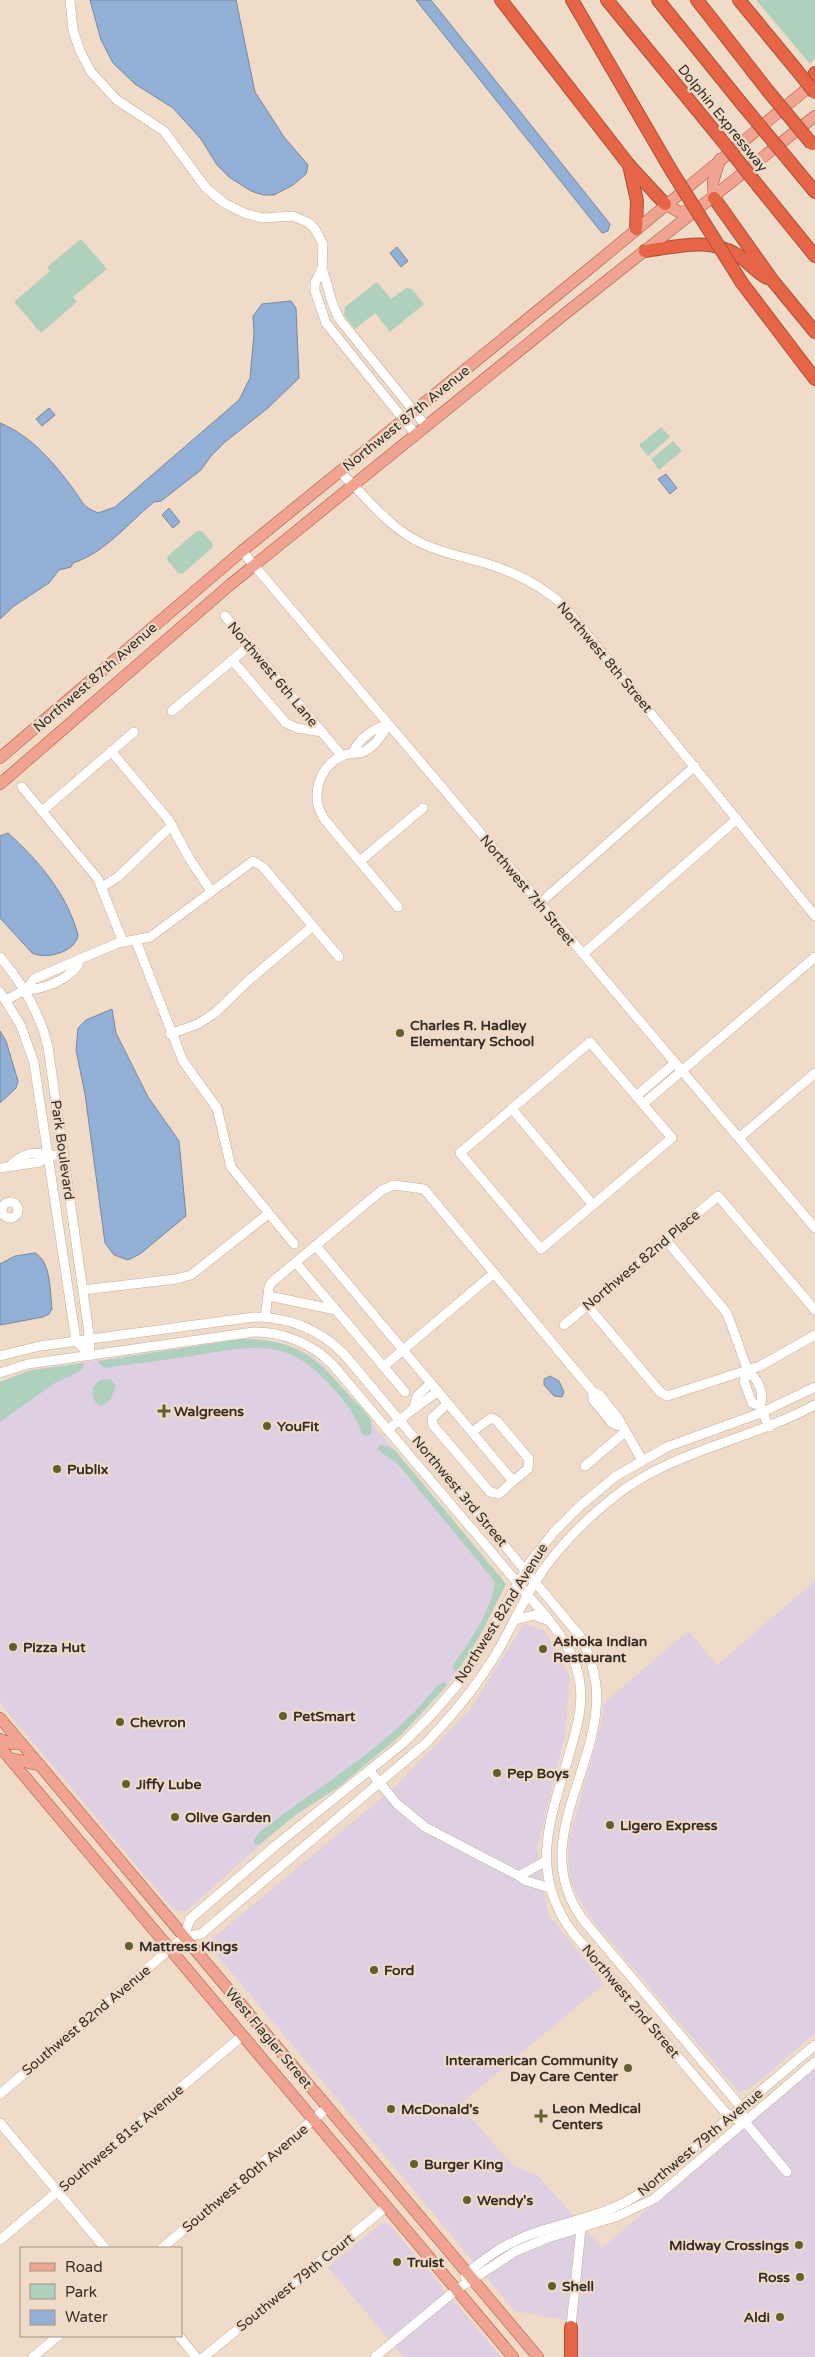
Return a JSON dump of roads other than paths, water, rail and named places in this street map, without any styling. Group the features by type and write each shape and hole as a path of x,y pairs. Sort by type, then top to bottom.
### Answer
{"highway":[{"path":"501,0 629,165 665,204"},
{"path":"572,0 670,170 742,282 815,379"},
{"name":"Dolphin Expressway","path":"607,0 815,256"},
{"name":"Dolphin Expressway","path":"658,0 815,192"},
{"path":"696,0 813,146"},
{"path":"739,0 795,68 814,83"},
{"path":"629,165 637,201 636,230"},
{"path":"714,198 773,281 815,332"},
{"path":"645,251 693,244 718,246 737,255 759,273 773,281"},
{"path":"571,2327 571,2357"}],"main road":[{"name":"Northwest 87th Avenue","path":"3,756 242,551 814,83"},
{"name":"Northwest 87th Avenue","path":"0,784 255,566 426,426 815,116"},
{"path":"714,198 712,182 720,159"},
{"path":"665,204 679,212 700,209"},
{"path":"3,756 18,769"},
{"name":"West Flagler Street","path":"0,1718 538,2357"},
{"path":"0,1739 12,1744 22,1744"},
{"name":"West Flagler Street","path":"0,1747 513,2357"},
{"path":"10,1759 19,1759 29,1764 40,1765"}],"street":[{"path":"70,0 73,30 80,51 91,72 108,92 164,131 177,146 198,178 224,203 252,216 272,218 293,216 309,223 320,236 323,244 322,269 315,283 315,291 326,323 416,435"},
{"path":"322,269 329,285 332,306 340,320 426,426"},
{"name":"Northwest 8th Street","path":"340,472 387,519 419,542 521,576 558,600 586,631 815,916"},
{"name":"Northwest 7th Street","path":"242,551 815,1228"},
{"name":"Northwest 6th Lane","path":"225,616 342,756"},
{"path":"172,711 249,646"},
{"name":"Northwest 6th Lane","path":"232,660 286,722 297,728 322,732"},
{"path":"388,724 375,729 357,744 353,753 342,756 321,775 317,789 317,806 325,820 398,907"},
{"path":"42,811 134,732"},
{"path":"112,751 172,825 189,858 211,891"},
{"path":"540,903 695,766"},
{"path":"22,787 90,868 102,888 123,942"},
{"path":"360,861 423,808"},
{"path":"583,954 737,818"},
{"path":"102,888 118,877 172,825"},
{"path":"6,1000 25,990 34,979 123,942 136,941 154,934 248,863 256,861 339,957"},
{"path":"170,1034 198,1024 215,1013 249,980 313,926"},
{"path":"136,941 170,1034 190,1074 217,1108 231,1167 294,1244"},
{"path":"643,1104 815,957"},
{"name":"Park Boulevard","path":"0,958 25,990 42,1024 48,1047 90,1339 90,1355"},
{"name":"Park Boulevard","path":"0,992 22,1029 32,1057 76,1341"},
{"path":"590,1042 636,1096 672,1138 541,1249 460,1153 590,1042"},
{"path":"636,1096 675,1063"},
{"path":"739,1138 815,1073"},
{"path":"512,1109 593,1205"},
{"path":"0,1168 40,1162 48,1156 64,1154"},
{"path":"265,1317 270,1285 386,1187 394,1185 420,1188 427,1192 594,1392 600,1395 618,1418 642,1460"},
{"name":"Northwest 82nd Place","path":"564,1325 718,1196 815,1310"},
{"path":"83,1290 176,1279 191,1275 268,1214"},
{"path":"665,1239 727,1313 748,1371 755,1376 758,1384 763,1398 762,1409 769,1427"},
{"path":"316,1246 513,1481"},
{"path":"296,1263 405,1392"},
{"path":"384,1366 494,1273"},
{"path":"269,1296 336,1310"},
{"path":"587,1305 660,1392 667,1396 748,1371 815,1335"},
{"name":"Northwest 3rd Street","path":"0,1356 24,1349 76,1341 241,1318 265,1317 298,1324 333,1344 400,1420 580,1636 592,1664 596,1688 594,1726 562,1839 561,1862 565,1884"},
{"name":"Northwest 3rd Street","path":"90,1355 258,1332 279,1335 298,1341 328,1360 549,1620 572,1656 579,1680 581,1700 576,1730 547,1832 546,1861"},
{"path":"76,1341 90,1355"},
{"path":"0,1373 28,1364 90,1355"},
{"path":"388,1430 414,1407 417,1396 431,1383"},
{"name":"Northwest 82nd Avenue","path":"184,1937 190,1919 275,1846 370,1771 418,1728 458,1684 526,1569 570,1515 604,1485 642,1460 682,1440 815,1387"},
{"path":"414,1407 420,1406 438,1391"},
{"path":"448,1403 434,1415 431,1422 490,1492 499,1494 528,1469 529,1459 494,1419 487,1420 472,1432"},
{"name":"Northwest 82nd Avenue","path":"170,1949 184,1937 201,1934 424,1744 452,1715 482,1676 536,1581 562,1546 583,1524 629,1486 687,1455 769,1427 815,1405"},
{"path":"585,1466 623,1429"},
{"path":"515,1620 534,1615 549,1620"},
{"path":"370,1771 397,1804 425,1827 524,1880 550,1888"},
{"path":"519,1876 546,1861"},
{"name":"Northwest 2nd Street","path":"546,1861 550,1888 561,1914 573,1933 730,2117"},
{"name":"Northwest 2nd Street","path":"565,1884 573,1904 584,1921 741,2108 745,2122 787,2172"},
{"name":"Southwest 82nd Avenue","path":"1,2091 170,1949"},
{"name":"Southwest 81st Avenue","path":"0,2240 242,2036"},
{"name":"Northwest 79th Avenue","path":"375,2357 512,2241 561,2223 613,2208 632,2199 656,2181 815,2044"},
{"name":"Northwest 79th Avenue","path":"470,2277 516,2251 537,2242 618,2216 654,2199 815,2062"},
{"name":"Southwest 80th Avenue","path":"163,2247 327,2108"},
{"path":"730,2117 745,2122"},
{"path":"0,2123 104,2247"},
{"name":"Southwest 79th Court","path":"204,2357 386,2207"},
{"path":"561,2223 567,2232"},
{"path":"571,2327 581,2228"},
{"path":"32,2357 57,2337"},
{"path":"180,2337 196,2357"}],"water":[{"path":"90,0 236,0 255,92 284,137 308,165 306,174 293,185 274,195 263,195 251,191 229,177 217,165 201,139 173,108 135,84 113,63 101,40"},
{"path":"416,0 431,0 610,224 608,231 602,233"},
{"path":"397,247 408,261 401,267 390,253"},
{"path":"291,301 296,308 299,378 268,408 225,442 211,456 201,470 161,501 154,502 106,545 73,563 71,567 59,570 49,583 14,606 0,619 0,423 22,435 42,451 88,508 98,513 115,507 239,400 250,378 254,334 253,316 262,304"},
{"path":"49,408 55,415 42,426 36,419"},
{"path":"666,474 677,488 670,494 658,479"},
{"path":"169,508 180,522 173,528 162,515"},
{"path":"8,833 41,867 67,906 78,935 72,946 60,953 45,956 32,953 0,918 0,836"},
{"path":"112,1009 116,1033 148,1097 179,1141 186,1216 140,1254 128,1260 114,1255 105,1243 85,1094 76,1050 78,1028 86,1020"},
{"path":"0,1031 6,1041 18,1081 16,1088 0,1103"},
{"path":"35,1253 40,1257 47,1270 52,1309 49,1314 43,1317 0,1325 0,1264 15,1256"},
{"path":"550,1376 559,1381 564,1392 562,1397 554,1396 544,1385 544,1379"}],"place":[{"name":"Charles R. Hadley Elementary School","path":"400,1033"},
{"name":"Walgreens","path":"164,1411"},
{"name":"YouFit","path":"267,1426"},
{"name":"Publix","path":"57,1469"},
{"name":"Pizza Hut","path":"13,1647"},
{"name":"Ashoka Indian Restaurant","path":"543,1649"},
{"name":"PetSmart","path":"283,1716"},
{"name":"Chevron","path":"120,1722"},
{"name":"Pep Boys","path":"497,1773"},
{"name":"Jiffy Lube","path":"126,1784"},
{"name":"Olive Garden","path":"175,1817"},
{"name":"Ligero Express","path":"610,1825"},
{"name":"Mattress Kings","path":"129,1946"},
{"name":"Ford","path":"374,1970"},
{"name":"Interamerican Community Day Care Center","path":"628,2068"},
{"name":"McDonald's","path":"391,2109"},
{"name":"Leon Medical Centers","path":"541,2116"},
{"name":"Burger King","path":"414,2164"},
{"name":"Wendy's","path":"467,2200"},
{"name":"Midway Crossings","path":"799,2245"},
{"name":"Truist","path":"397,2262"},
{"name":"Ross","path":"800,2277"},
{"name":"Shell","path":"552,2286"},
{"name":"Aldi","path":"780,2317"}]}
